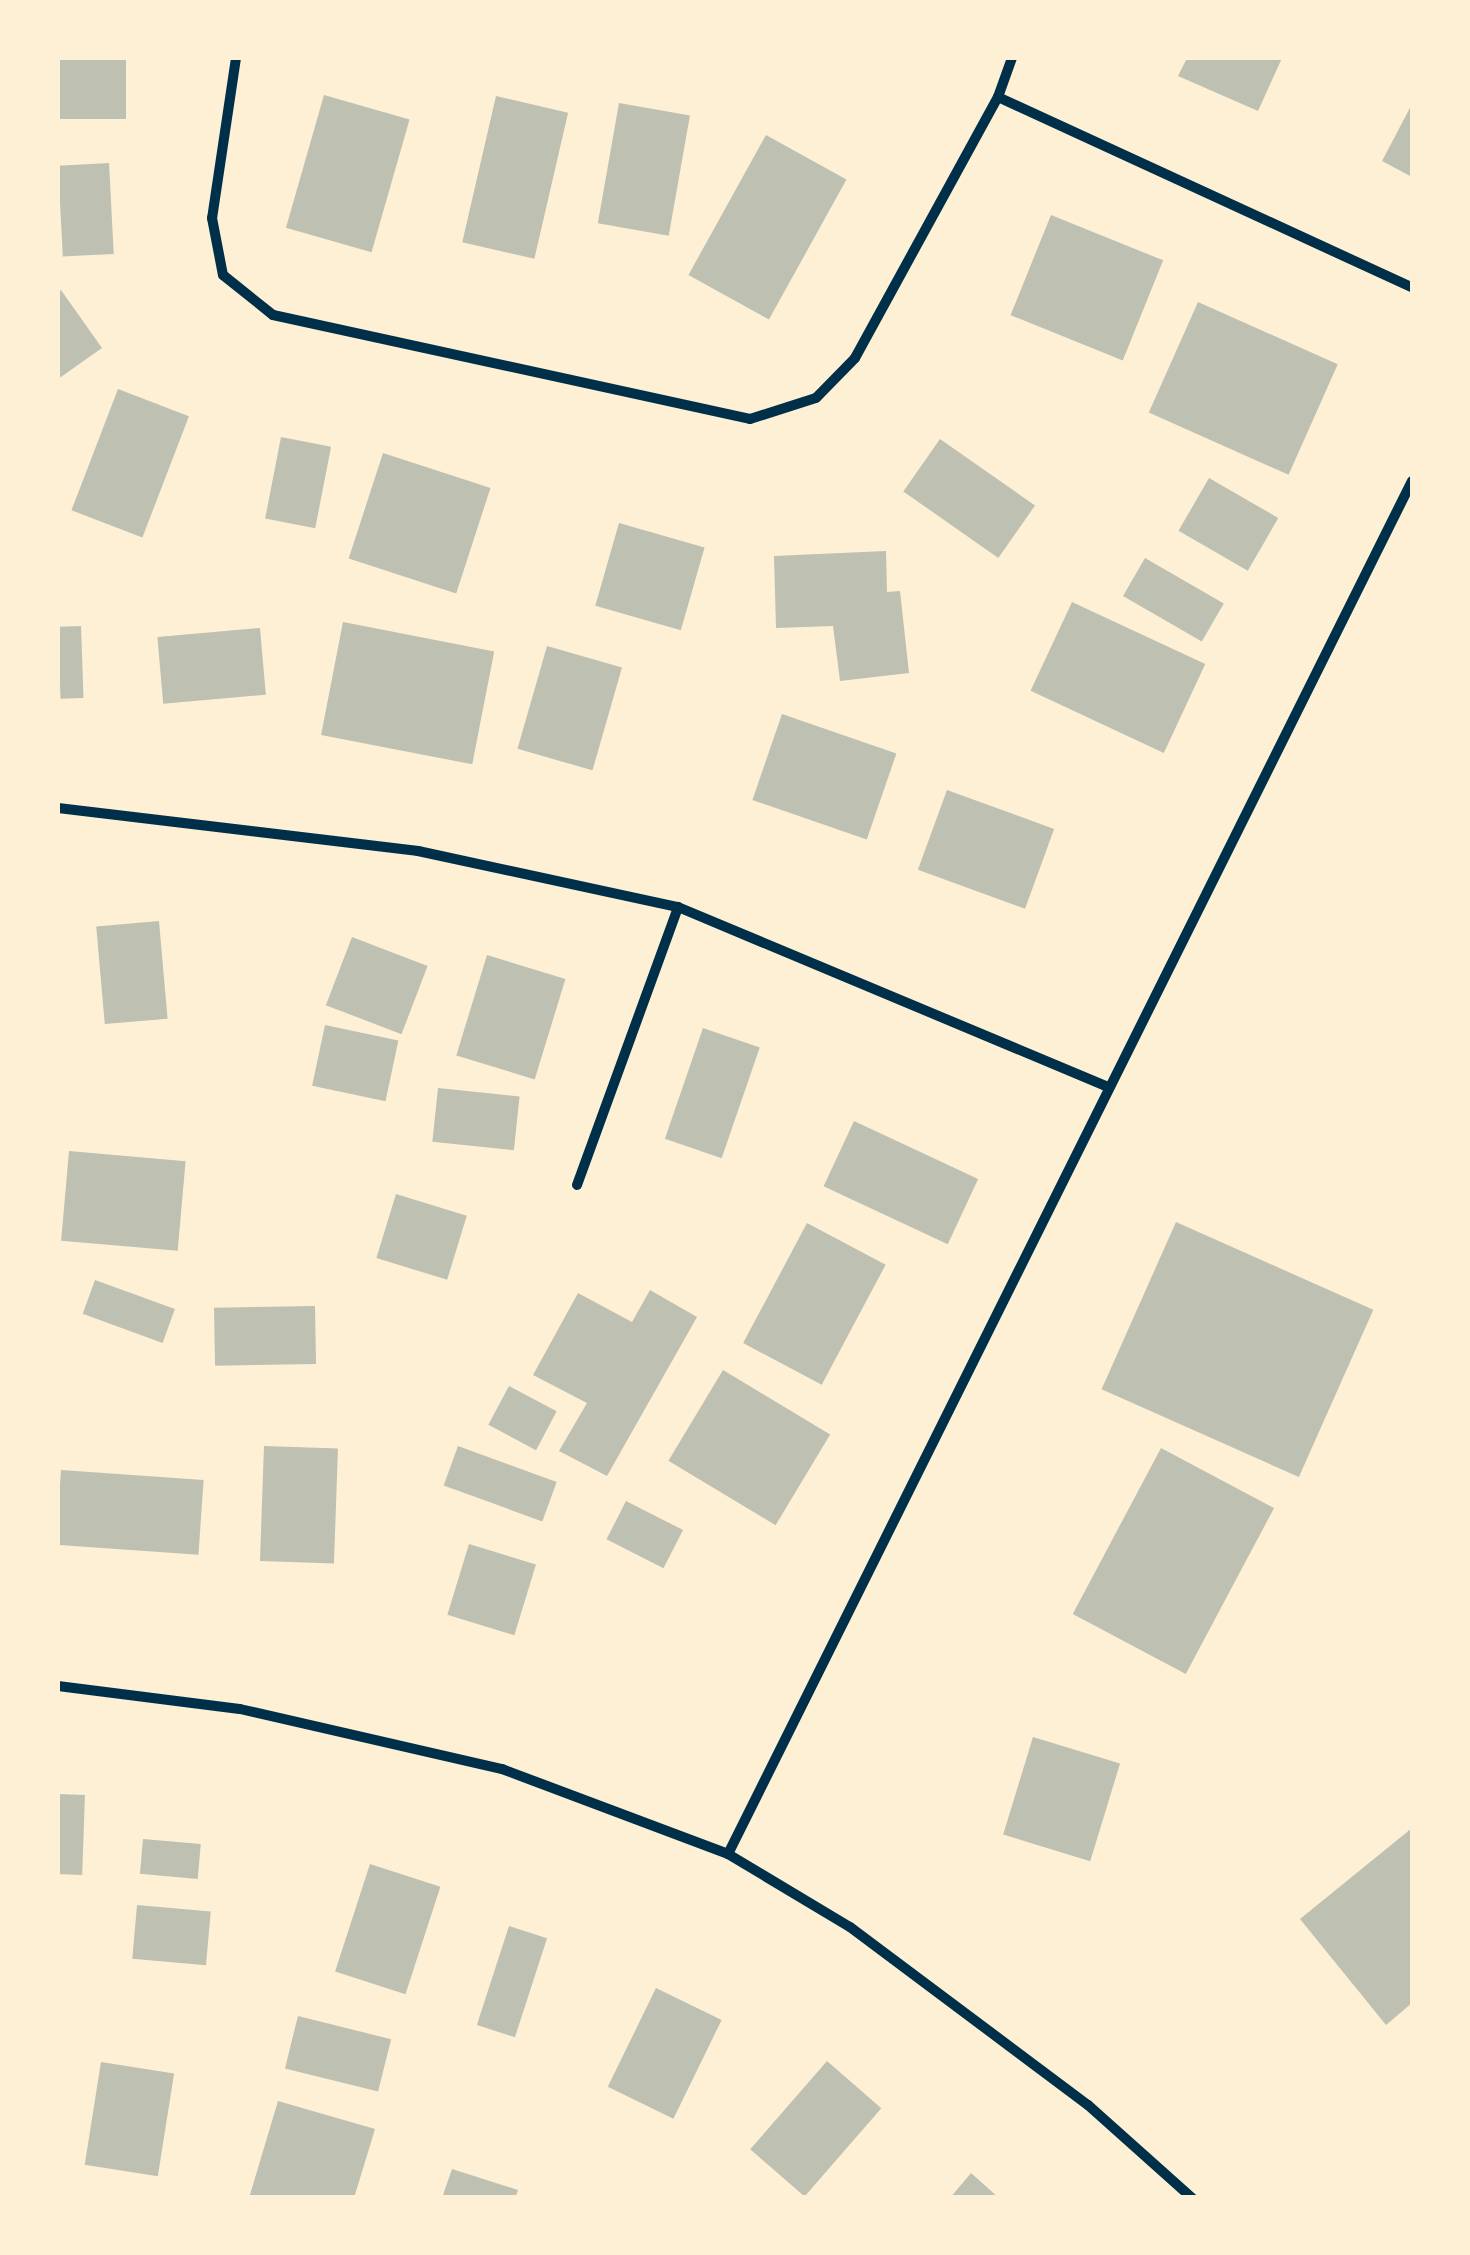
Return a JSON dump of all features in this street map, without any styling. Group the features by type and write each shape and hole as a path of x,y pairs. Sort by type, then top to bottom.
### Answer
{"street":[{"path":"236,58 212,218 223,276 274,315 750,418 816,398 855,358 998,97 1012,58"},
{"path":"998,97 1412,287"},
{"path":"728,1854 1106,1086 1412,481"},
{"path":"58,808 418,851 678,907 1106,1086"},
{"path":"576,1185 678,907"},
{"path":"58,1686 240,1709 502,1769 728,1854 866,1939 1088,2104 1192,2198"}],"building":[{"path":"58,58 126,58 126,119 58,119"},
{"path":"1187,58 1282,58 1258,111 1178,76"},
{"path":"324,95 410,120 372,252 286,228"},
{"path":"496,96 568,113 534,259 462,242"},
{"path":"619,103 690,116 669,236 598,223"},
{"path":"1412,104 1412,177 1382,161"},
{"path":"766,135 846,180 769,320 688,275"},
{"path":"109,163 114,254 63,257 58,166"},
{"path":"1051,215 1163,260 1123,360 1011,315"},
{"path":"61,290 102,348 58,379 58,293"},
{"path":"1198,302 1338,364 1289,475 1149,413"},
{"path":"118,389 189,416 142,538 71,510"},
{"path":"281,437 331,447 315,528 265,518"},
{"path":"940,439 1035,506 998,558 903,491"},
{"path":"383,453 490,488 456,593 349,559"},
{"path":"1209,478 1278,518 1248,571 1178,531"},
{"path":"619,523 705,548 681,630 595,606"},
{"path":"886,551 887,592 900,591 909,673 840,681 833,626 776,628 774,556"},
{"path":"1145,558 1224,604 1202,642 1123,596"},
{"path":"1072,602 1205,664 1164,753 1031,691"},
{"path":"343,622 494,651 472,764 321,735"},
{"path":"81,626 84,698 61,699 58,627"},
{"path":"260,628 266,695 163,704 157,637"},
{"path":"547,646 622,667 592,770 518,749"},
{"path":"782,714 896,753 867,839 752,800"},
{"path":"947,790 1054,829 1025,909 918,870"},
{"path":"159,921 168,1019 105,1024 96,926"},
{"path":"352,937 428,966 401,1034 326,1005"},
{"path":"487,955 565,979 535,1079 456,1055"},
{"path":"325,1025 398,1041 385,1101 312,1086"},
{"path":"703,1028 760,1048 722,1158 665,1139"},
{"path":"438,1088 520,1097 514,1150 432,1142"},
{"path":"854,1121 978,1179 948,1244 824,1186"},
{"path":"69,1151 186,1161 178,1251 61,1241"},
{"path":"396,1194 467,1216 447,1280 376,1258"},
{"path":"1176,1222 1373,1310 1299,1477 1102,1389"},
{"path":"807,1223 886,1265 822,1385 743,1343"},
{"path":"95,1280 175,1309 163,1343 83,1314"},
{"path":"650,1290 697,1317 607,1476 559,1451 587,1403 533,1375 578,1293 632,1322"},
{"path":"315,1306 316,1364 215,1366 214,1308"},
{"path":"723,1370 830,1434 776,1525 668,1461"},
{"path":"509,1386 557,1411 536,1450 488,1425"},
{"path":"264,1446 338,1449 334,1564 260,1561"},
{"path":"458,1446 557,1482 542,1521 444,1485"},
{"path":"1161,1448 1274,1508 1186,1674 1073,1614"},
{"path":"61,1470 204,1480 198,1555 58,1545"},
{"path":"626,1501 683,1530 664,1568 606,1539"},
{"path":"469,1544 536,1564 514,1635 447,1615"},
{"path":"1033,1737 1120,1764 1090,1861 1003,1835"},
{"path":"58,1794 85,1795 82,1875 58,1874"},
{"path":"1412,1828 1412,2003 1386,2025 1300,1919"},
{"path":"143,1839 201,1844 198,1879 140,1874"},
{"path":"370,1864 440,1887 405,1994 335,1971"},
{"path":"137,1905 211,1911 206,1965 132,1959"},
{"path":"509,1926 547,1938 515,2037 477,2025"},
{"path":"656,1988 722,2020 673,2119 608,2087"},
{"path":"298,2016 391,2039 378,2092 285,2068"},
{"path":"827,2061 881,2108 805,2197 750,2149"},
{"path":"101,2062 174,2074 158,2176 85,2165"},
{"path":"278,2101 375,2129 354,2198 249,2198"},
{"path":"452,2169 518,2190 515,2198 442,2198"},
{"path":"971,2173 999,2198 950,2198"}]}
